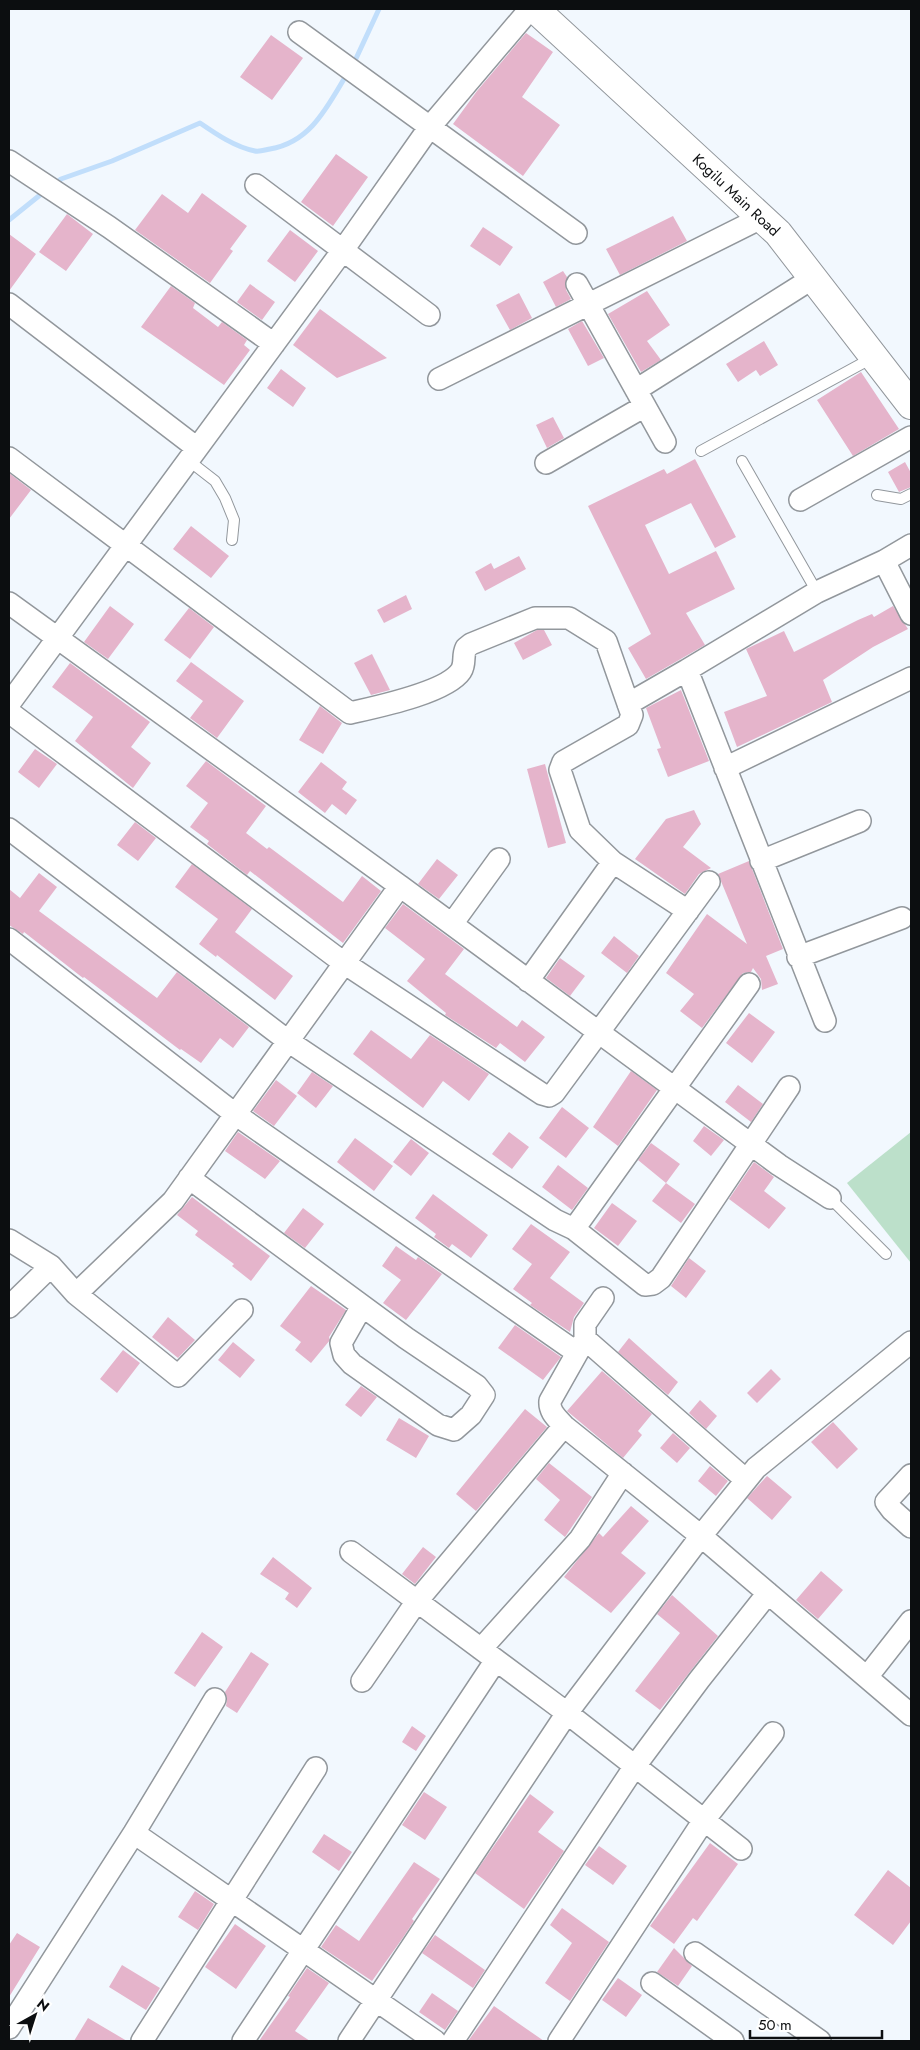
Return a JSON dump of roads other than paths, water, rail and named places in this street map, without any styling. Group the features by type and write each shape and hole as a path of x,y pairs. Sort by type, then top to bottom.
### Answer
{"main road":[{"name":"Kogilu Main Road","path":"535,9 778,233 911,405"},
{"name":"Kogilu Main Road","path":"562,9 792,221 911,375"}],"street":[{"path":"9,704 343,250 429,128 530,9"},
{"path":"299,32 576,233"},
{"path":"9,161 274,344"},
{"path":"256,185 429,315"},
{"path":"439,379 761,218"},
{"path":"546,463 813,278"},
{"path":"577,284 665,442"},
{"path":"9,304 193,454"},
{"path":"800,500 911,437"},
{"path":"9,458 350,713 389,704 432,690 458,674 464,663 464,652 471,644 535,618 569,618 606,641 632,715 628,725 572,755 563,762 560,770 580,830 613,862 688,911"},
{"path":"628,704 817,592 884,561 911,544"},
{"path":"884,561 911,614"},
{"path":"9,603 400,886 750,1143 830,1198"},
{"path":"687,670 798,957 825,1021"},
{"path":"725,768 911,678"},
{"path":"9,712 344,963 542,1094 549,1096 554,1093 709,882"},
{"path":"761,861 860,820"},
{"path":"9,829 288,1040 555,1220 574,1229 645,1285 652,1284 661,1278 789,1086"},
{"path":"452,924 499,859"},
{"path":"528,981 613,862"},
{"path":"76,1294 173,1201 400,886"},
{"path":"798,957 902,918"},
{"path":"9,939 235,1114 580,1345 746,1480"},
{"path":"574,1229 749,984"},
{"path":"188,1178 362,1306 477,1386 484,1395 471,1415 454,1430 438,1426 352,1364 344,1355 341,1343 362,1306"},
{"path":"9,1240 51,1266 76,1294 178,1376 242,1310"},
{"path":"9,1307 51,1266"},
{"path":"603,1298 585,1324 580,1345 550,1401 549,1408 564,1426 701,1536 911,1715"},
{"path":"349,2041 375,1999 567,1713 701,1536 746,1480 756,1468 911,1342"},
{"path":"362,1682 417,1601 564,1426"},
{"path":"243,2041 303,1950 488,1654 580,1539 623,1473"},
{"path":"911,1474 886,1502 911,1527"},
{"path":"350,1552 567,1713 740,1849"},
{"path":"454,2041 635,1766 699,1680 768,1593"},
{"path":"867,1677 911,1621"},
{"path":"9,2028 134,1833 215,1699"},
{"path":"559,2041 704,1820 773,1733"},
{"path":"142,2041 316,1768"},
{"path":"134,1833 435,2041"},
{"path":"696,1953 820,2041"},
{"path":"652,1983 733,2041"}],"lane":[{"path":"701,451 874,357"},
{"path":"193,454 215,481 225,498 234,520 232,540"},
{"path":"742,461 817,592"},
{"path":"877,495 901,499 911,494"},
{"path":"830,1198 886,1254"}],"waterway":[{"path":"353,65 379,9"},
{"path":"54,185 61,179 112,161 200,123 226,140 255,151 284,145 297,139 316,121 347,74"},
{"path":"9,220 45,191"}]}
